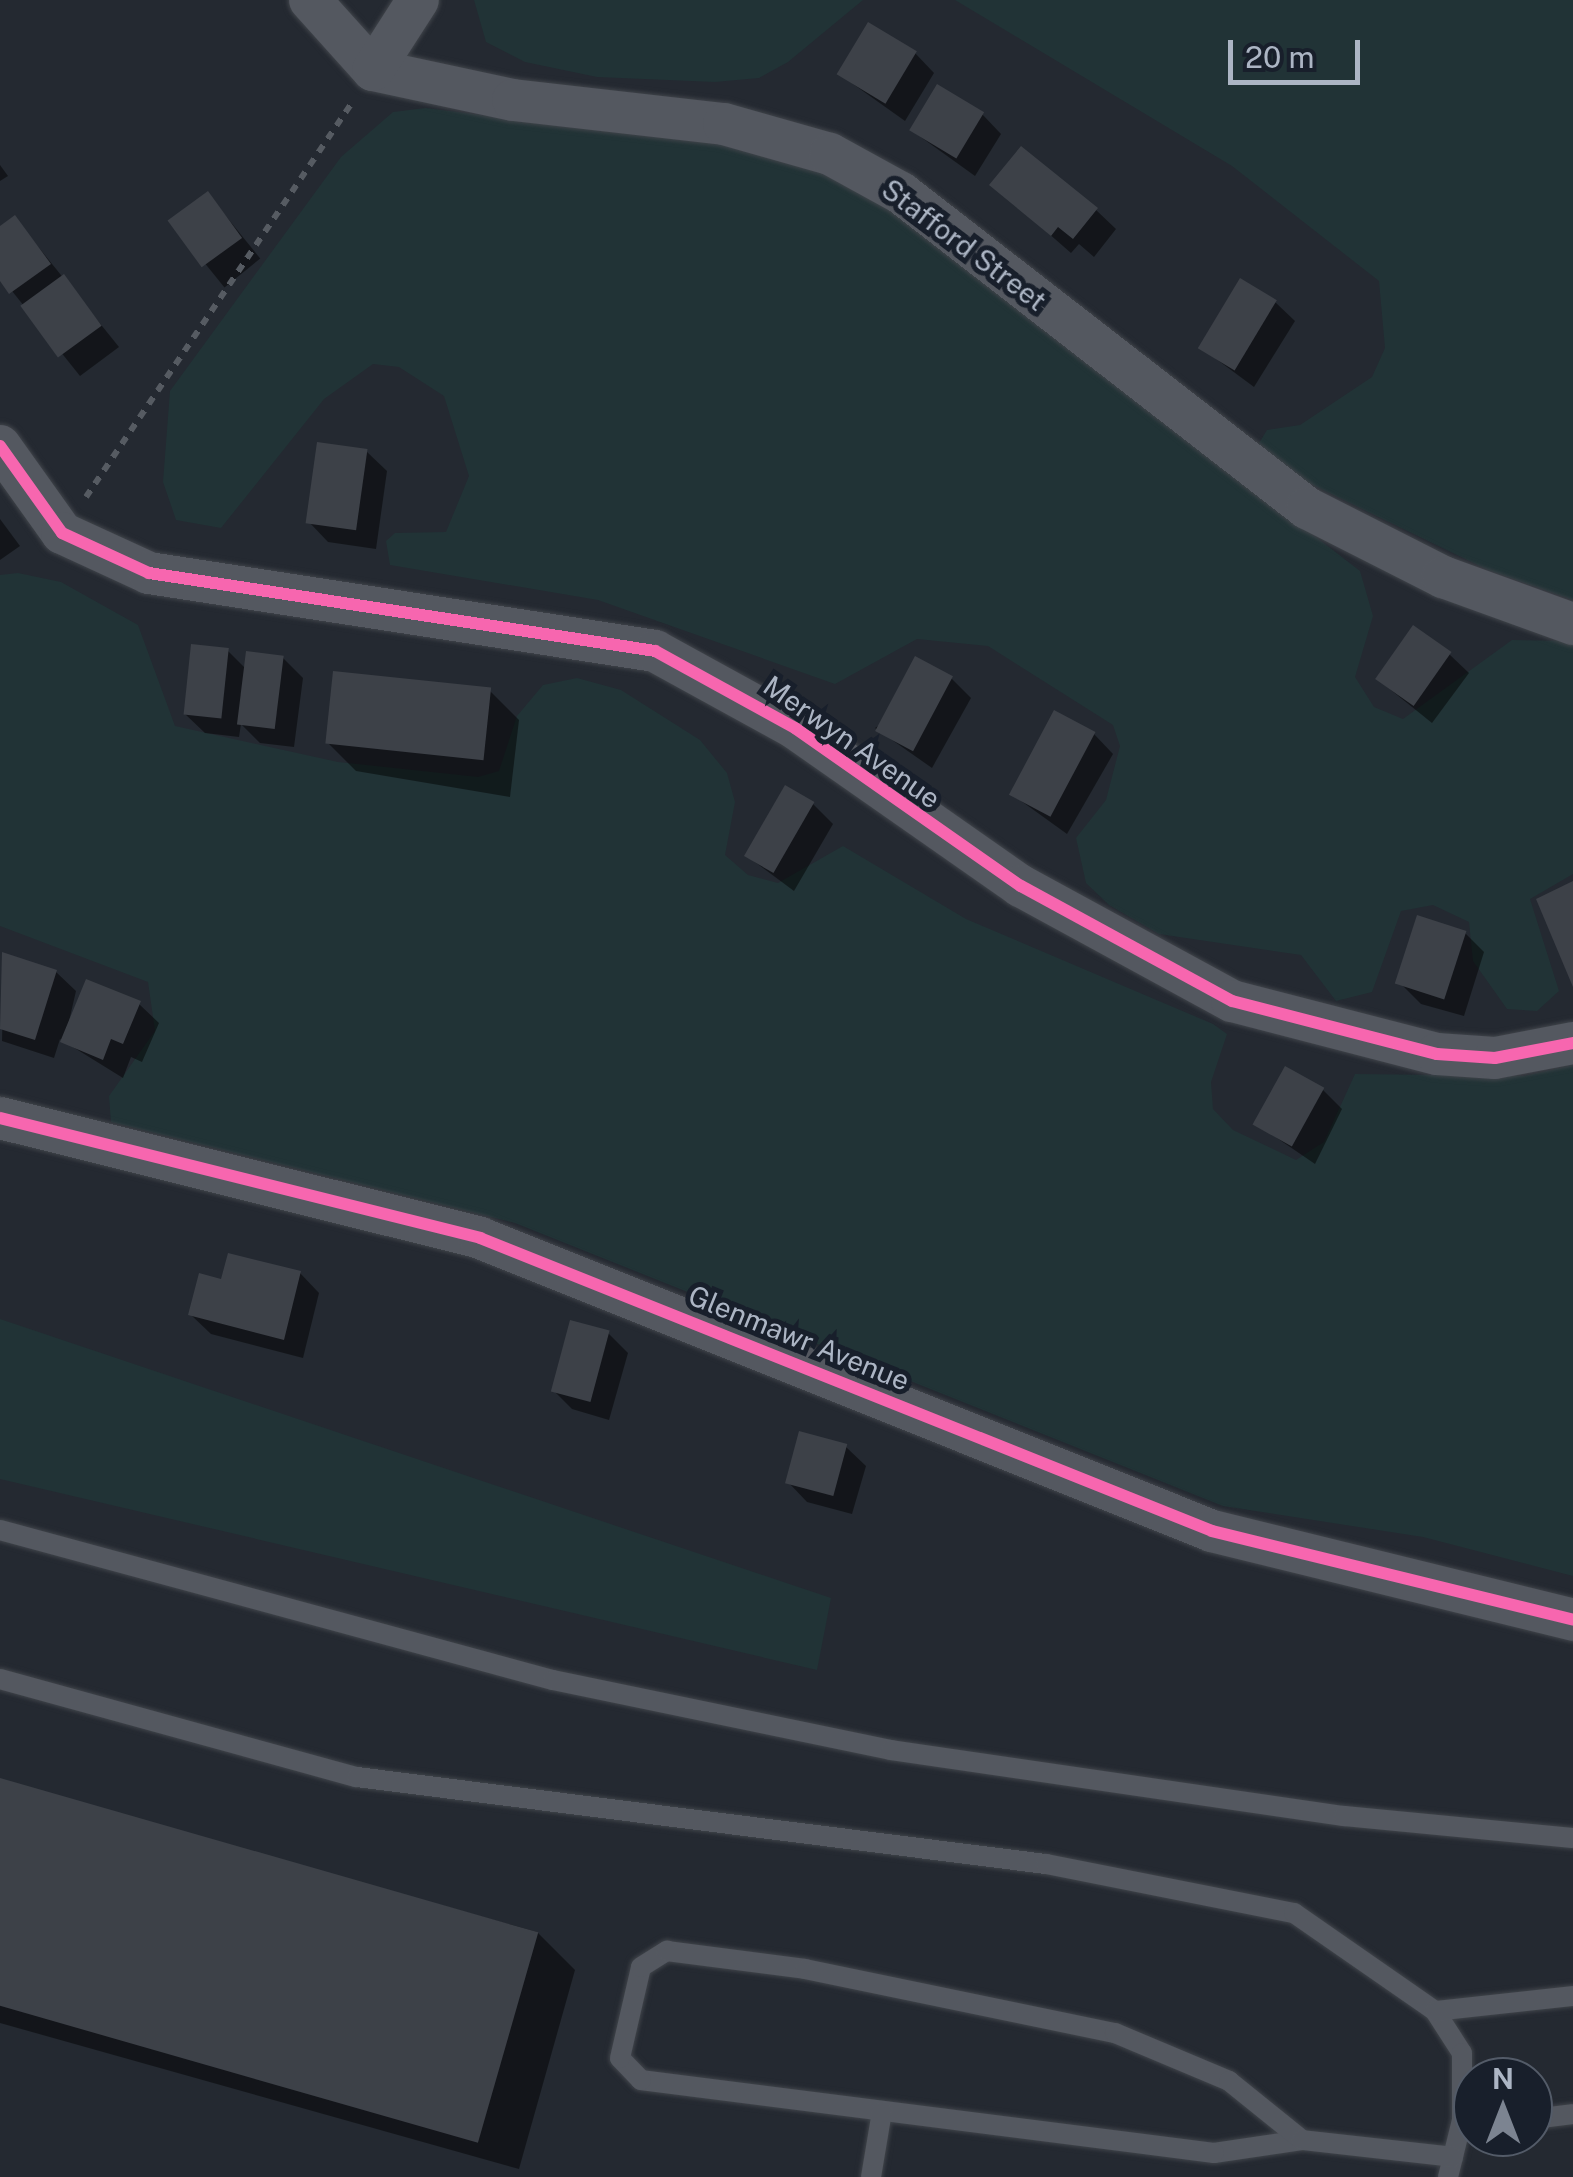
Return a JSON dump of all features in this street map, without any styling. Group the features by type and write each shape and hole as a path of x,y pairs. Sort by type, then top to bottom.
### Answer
{"street":[{"path":"310,0 373,70 418,0"},
{"name":"Stafford Street","path":"373,70 513,100 724,124 830,154 901,193 1307,508 1443,577 1573,624"},
{"name":"Merwyn Avenue","path":"0,446 62,533 101,557 200,584 655,651 795,728 1021,886 1232,1001 1438,1054 1496,1058 1573,1043"},
{"name":"Glenmawr Avenue","path":"0,1118 480,1238 1212,1532 1573,1620"}],"lane":[{"path":"0,1530 553,1680 891,1750 1344,1816 1573,1838"},
{"path":"0,1679 357,1777 1046,1864 1294,1913 1435,2011 1462,2057"},
{"path":"1302,2140 1228,2080 1115,2034 804,1968 667,1951 641,1967 620,2058 641,2080 1214,2153 1302,2140 1451,2167"},
{"path":"1435,2011 1573,1996"},
{"path":"870,2177 882,2111"}],"path":[{"path":"62,533 373,70"}],"shaded area":[{"path":"474,0 863,0 788,62 759,78 715,82 597,77 525,62 486,42"},
{"path":"955,0 1573,0 1573,600 1488,570 1261,460 1256,448 1267,430 1300,425 1372,377 1385,348 1379,281 1232,166"},
{"path":"426,108 740,147 819,168 886,205 1360,571 1373,616 1355,677 1374,707 1403,719 1512,640 1573,641 1573,874 1530,899 1559,991 1537,1011 1507,1009 1473,961 1469,922 1433,905 1401,911 1372,992 1336,1001 1301,955 1159,934 1109,905 1086,883 1076,838 1106,800 1120,746 1113,725 988,646 917,639 835,684 598,600 390,565 386,541 395,533 446,532 469,476 444,396 399,367 373,364 324,399 221,528 176,520 163,482 170,391 341,157 393,112"},
{"path":"18,573 61,582 138,625 175,726 338,762 478,777 499,771 517,716 543,685 577,678 621,690 700,740 727,773 735,802 725,855 748,875 778,883 843,846 966,919 1213,1024 1227,1034 1211,1082 1213,1109 1233,1130 1296,1160 1324,1142 1355,1074 1524,1076 1573,1065 1573,1576 1423,1537 1223,1506 515,1223 111,1122 109,1096 155,1031 148,982 0,926 0,575"},
{"path":"0,1319 831,1598 817,1670 0,1479"}],"building":[{"path":"868,22 917,51 885,104 837,74"},
{"path":"937,84 984,112 956,159 909,130"},
{"path":"1021,146 1098,208 1073,239 1058,227 1051,236 989,185"},
{"path":"208,191 242,238 202,267 168,220"},
{"path":"15,215 51,264 9,294 0,281 0,226"},
{"path":"64,274 102,326 58,358 20,306"},
{"path":"1240,278 1277,300 1235,370 1198,348"},
{"path":"317,442 368,449 356,530 306,523"},
{"path":"1413,625 1452,652 1414,706 1375,679"},
{"path":"191,644 229,648 221,719 184,715"},
{"path":"246,651 284,656 275,729 237,724"},
{"path":"915,656 953,676 913,751 875,731"},
{"path":"333,671 491,688 483,760 325,744"},
{"path":"1054,710 1095,732 1050,817 1009,795"},
{"path":"785,785 814,802 773,873 744,856"},
{"path":"1573,881 1573,987 1536,899"},
{"path":"1417,915 1466,931 1444,1000 1395,983"},
{"path":"2,952 57,970 35,1040 0,1029"},
{"path":"86,979 141,1001 123,1044 111,1039 103,1060 60,1042"},
{"path":"1285,1066 1324,1088 1292,1146 1253,1125"},
{"path":"228,1253 301,1271 284,1340 188,1315 199,1273 221,1279"},
{"path":"570,1320 610,1331 590,1402 551,1391"},
{"path":"799,1431 847,1444 833,1496 785,1483"},
{"path":"0,1778 538,1932 478,2143 0,2006"}],"cycle path":[{"path":"0,446 62,533 149,573 655,651 795,728 1021,886 1232,1001 1437,1054 1495,1058 1573,1043"},
{"path":"0,1118 480,1238 1212,1531 1573,1620"}]}
